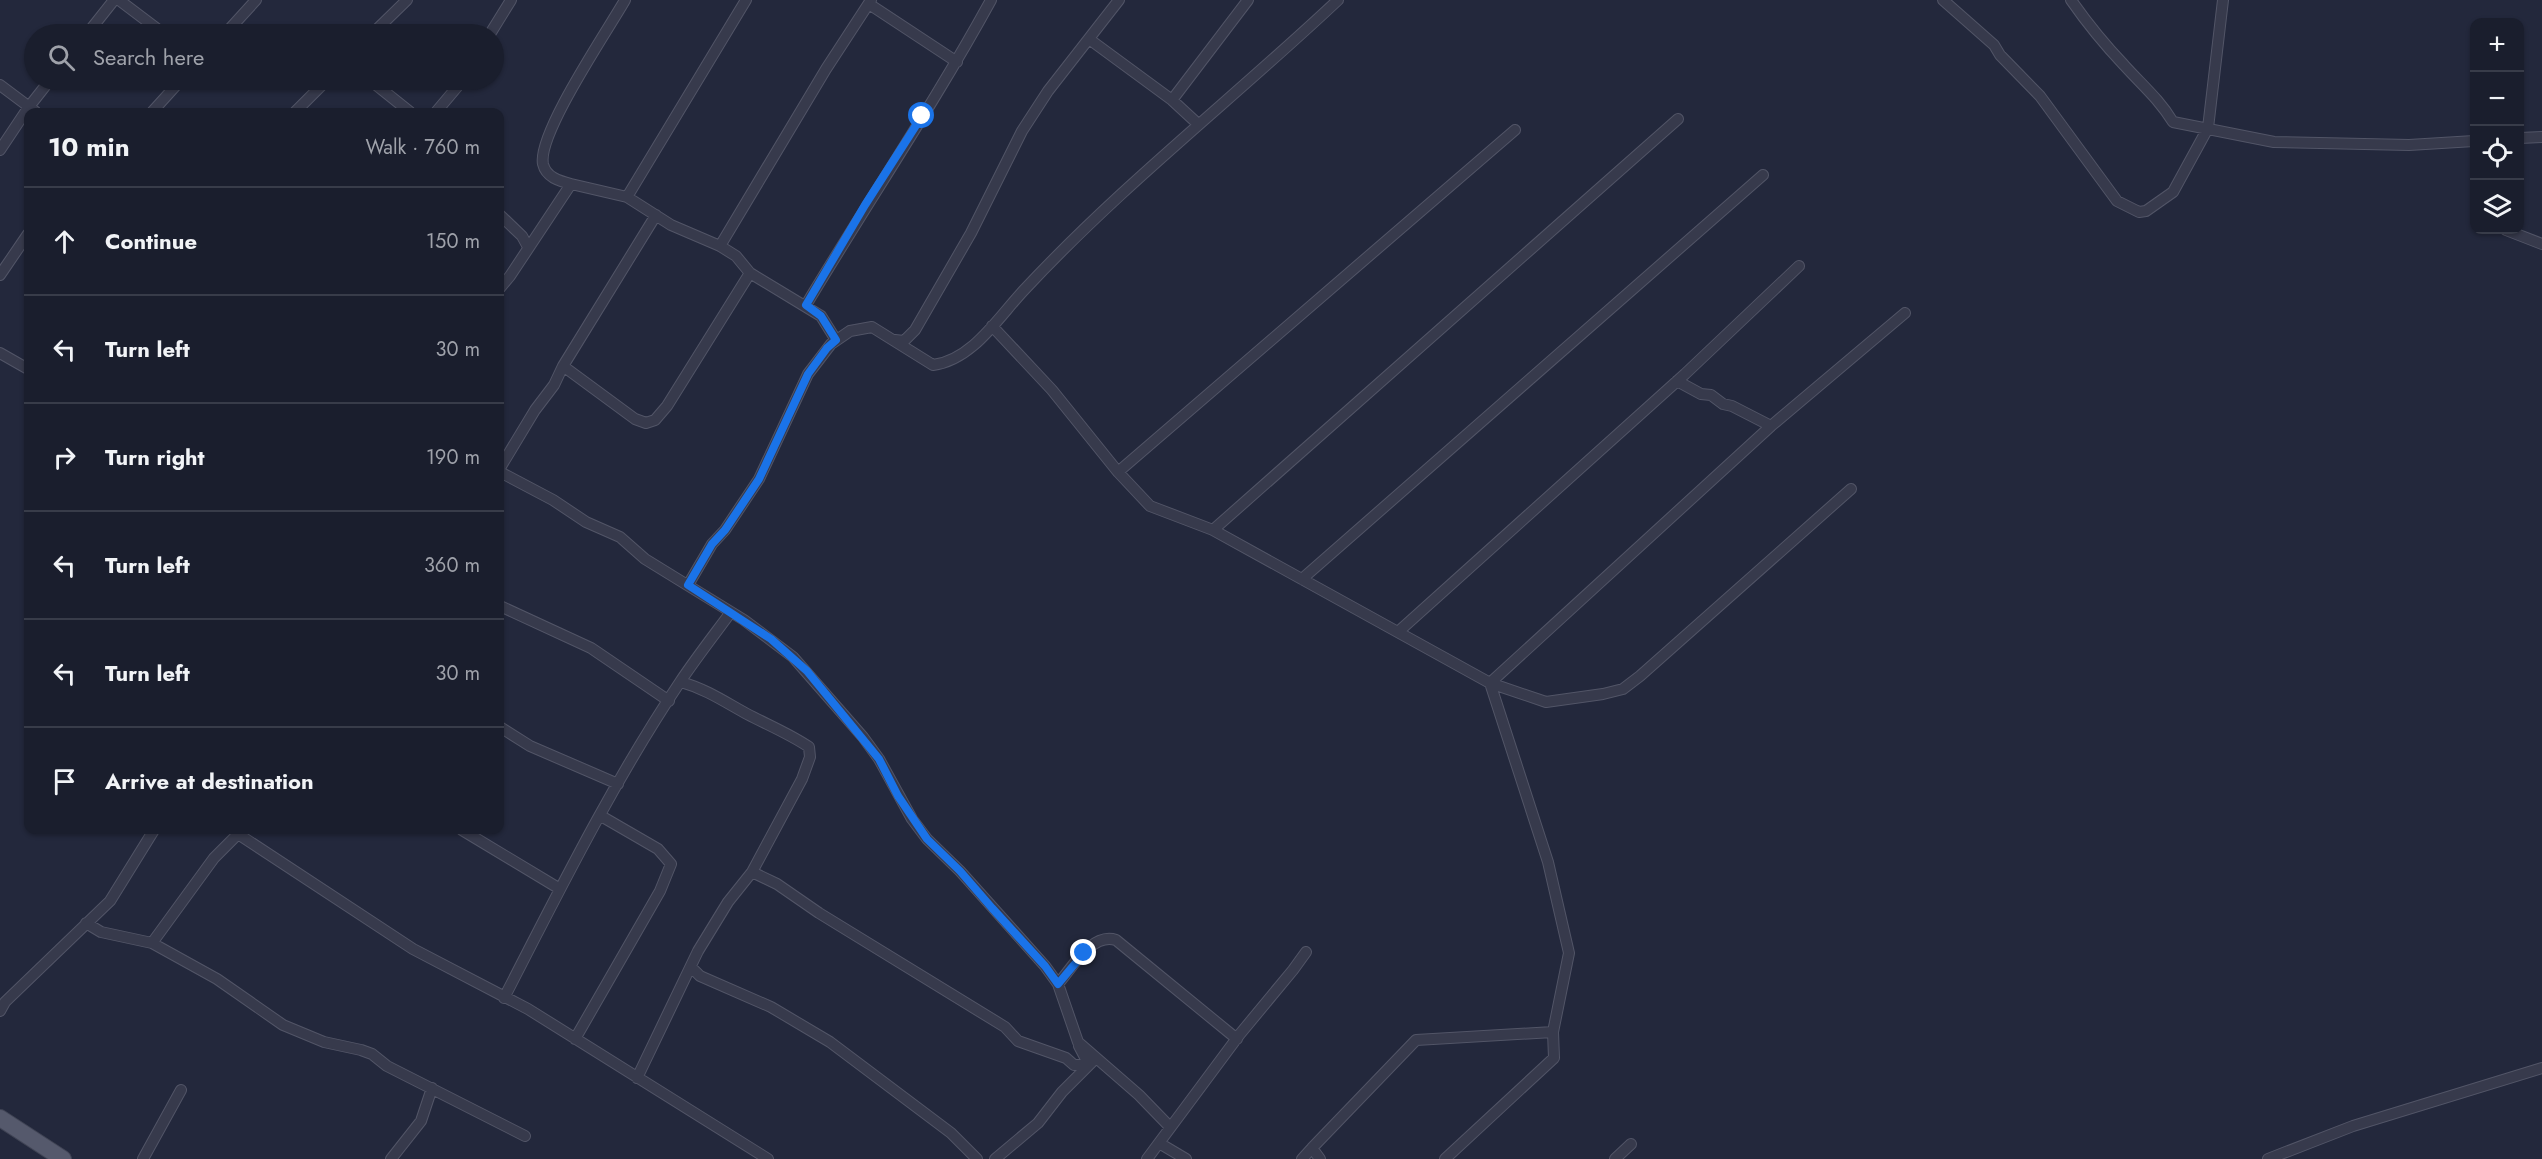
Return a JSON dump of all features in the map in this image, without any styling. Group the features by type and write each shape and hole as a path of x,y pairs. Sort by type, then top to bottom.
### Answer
{"main road":[{"path":"1,1120 63,1159"}],"street":[{"path":"95,24 114,0"},
{"path":"119,0 151,24"},
{"path":"234,24 256,0"},
{"path":"382,24 407,0"},
{"path":"496,24 511,0"},
{"path":"626,0 552,125 543,149 543,165 552,178 627,197 671,225 720,246 736,256 750,273 821,316 836,340"},
{"path":"627,197 746,0"},
{"path":"806,305 865,205 957,62 991,0"},
{"path":"895,340 904,341 915,330 971,233 1022,131 1048,91 1119,0"},
{"path":"1172,100 1248,0"},
{"path":"688,585 712,544 725,530 759,479 808,374 827,348 850,331 872,327 933,365 953,360 992,326 1055,256 1198,124 1220,108 1338,0"},
{"path":"1943,0 1995,45 2000,55 2040,96 2117,201 2139,212 2174,192 2208,128 2223,0"},
{"path":"2071,0 2117,58 2161,102 2173,122 2274,142 2409,145 2470,141"},
{"path":"720,246 826,69 870,2 957,62"},
{"path":"1089,39 1172,100 1198,124"},
{"path":"0,85 20,98 30,108"},
{"path":"33,108 44,90"},
{"path":"156,108 172,90"},
{"path":"299,108 317,90"},
{"path":"382,90 405,108"},
{"path":"439,108 455,90"},
{"path":"1213,530 1678,119"},
{"path":"0,150 24,120"},
{"path":"1118,472 1515,130"},
{"path":"2524,138 2542,137"},
{"path":"1302,579 1763,175"},
{"path":"504,283 571,184"},
{"path":"504,463 535,410 554,385 563,366 656,214"},
{"path":"504,219 522,236 528,247"},
{"path":"2516,234 2542,244"},
{"path":"0,275 24,250"},
{"path":"1398,632 1677,381 1799,266"},
{"path":"563,366 635,419 646,423 655,420 694,366 750,273"},
{"path":"1490,683 1771,426 1905,313"},
{"path":"992,326 1052,390 1118,472 1150,506 1213,530 1490,683 1546,702 1623,689 1851,489"},
{"path":"0,353 24,367"},
{"path":"1677,381 1701,394 1711,395 1723,404 1732,406 1771,426"},
{"path":"504,472 554,500 586,522 620,537 645,559 771,639 807,671 868,744 908,812 927,839 960,871 1045,966 1058,984 1077,1042 1093,1062 1139,1095 1170,1127"},
{"path":"504,608 591,648 669,701"},
{"path":"504,998 618,784 681,682 731,612"},
{"path":"637,1078 691,967 728,902 752,872 802,779 810,757 809,747 702,688 681,682"},
{"path":"1445,1159 1554,1058 1553,1032 1569,953 1548,862 1490,683"},
{"path":"504,730 530,746 618,784"},
{"path":"575,1039 660,891 671,864 658,849 601,816"},
{"path":"0,1011 5,1002 110,901 152,834"},
{"path":"152,943 214,858 238,834"},
{"path":"243,834 413,949 528,1009 768,1159"},
{"path":"469,834 561,889"},
{"path":"752,872 777,884 819,913 1005,1027 1018,1041 1066,1058 1074,1065 1093,1062"},
{"path":"86,923 101,932 152,943 216,980 283,1025 324,1042 372,1054 387,1066 525,1136"},
{"path":"1058,984 1096,941 1108,938 1116,940 1137,960 1237,1039"},
{"path":"1147,1159 1306,952"},
{"path":"691,967 700,976 771,1007 830,1042 951,1133 977,1159"},
{"path":"1302,1159 1416,1040 1553,1032"},
{"path":"995,1159 1038,1124 1093,1062"},
{"path":"2268,1159 2353,1126 2542,1068"},
{"path":"391,1159 421,1121 432,1088"},
{"path":"143,1159 181,1090"},
{"path":"1159,1143 1186,1159"},
{"path":"1615,1159 1631,1144"},
{"path":"1312,1148 1320,1159"}],"route":[{"path":"922,116 865,205 806,305 821,316 836,340 827,348 808,374 759,479 739,511 712,544 688,585 771,639 807,671 879,759 898,796 927,839 960,871 1045,966 1058,984 1084,953"}]}
